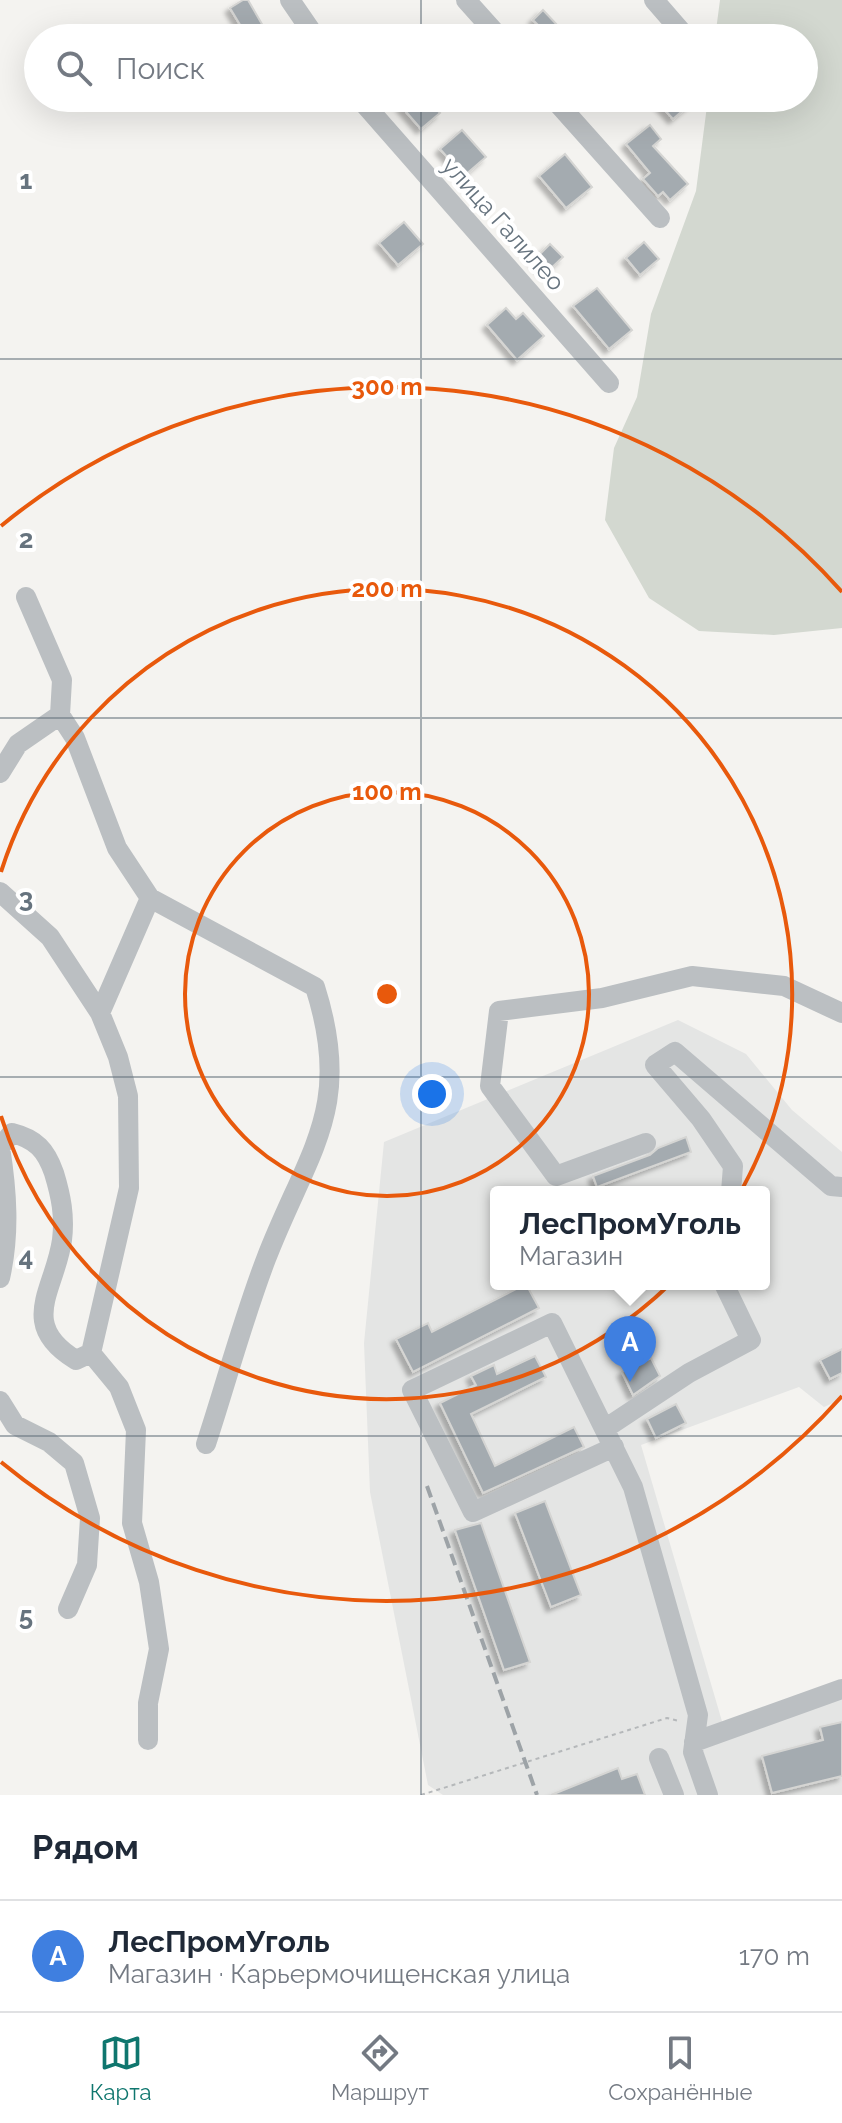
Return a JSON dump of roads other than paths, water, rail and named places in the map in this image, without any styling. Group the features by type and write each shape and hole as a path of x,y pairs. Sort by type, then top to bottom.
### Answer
{"street":[{"path":"290,0 306,24"},
{"path":"466,0 487,24"},
{"path":"654,0 675,24"},
{"name":"улица Галилео","path":"371,112 609,383"},
{"path":"565,112 660,218"},
{"path":"26,597 62,680 60,715 75,738 117,848 150,898 315,987 329,1030 331,1084 323,1130 266,1259 206,1444"},
{"path":"0,773 18,744 60,715"},
{"path":"0,892 50,937 100,1013 118,1057 128,1096 129,1188 91,1353"},
{"path":"100,1013 150,898"},
{"path":"646,1143 556,1176 490,1086 499,1011 602,998 692,976 784,986 842,1013"},
{"path":"731,1186 733,1166 701,1119 655,1065 675,1052 831,1186 842,1187"},
{"path":"0,1278 5,1254 7,1194 0,1147 12,1133 33,1138 49,1158 63,1202 62,1242 45,1294 44,1321 54,1347 76,1360 91,1353"},
{"path":"708,1795 696,1765 694,1742 698,1715 633,1487 610,1438 552,1323 412,1390 473,1512 610,1438 689,1373 751,1340 727,1290"},
{"path":"91,1353 119,1387 136,1430 132,1523 149,1582 159,1649 148,1703 148,1740"},
{"path":"0,1401 15,1425 49,1442 74,1463 90,1518 87,1565 68,1609"},
{"path":"694,1742 842,1689"},
{"path":"659,1758 674,1795"}],"railway":[{"path":"427,1486 537,1795"}],"place":[{"name":"ЛесПромУголь","path":"630,1382"}]}
